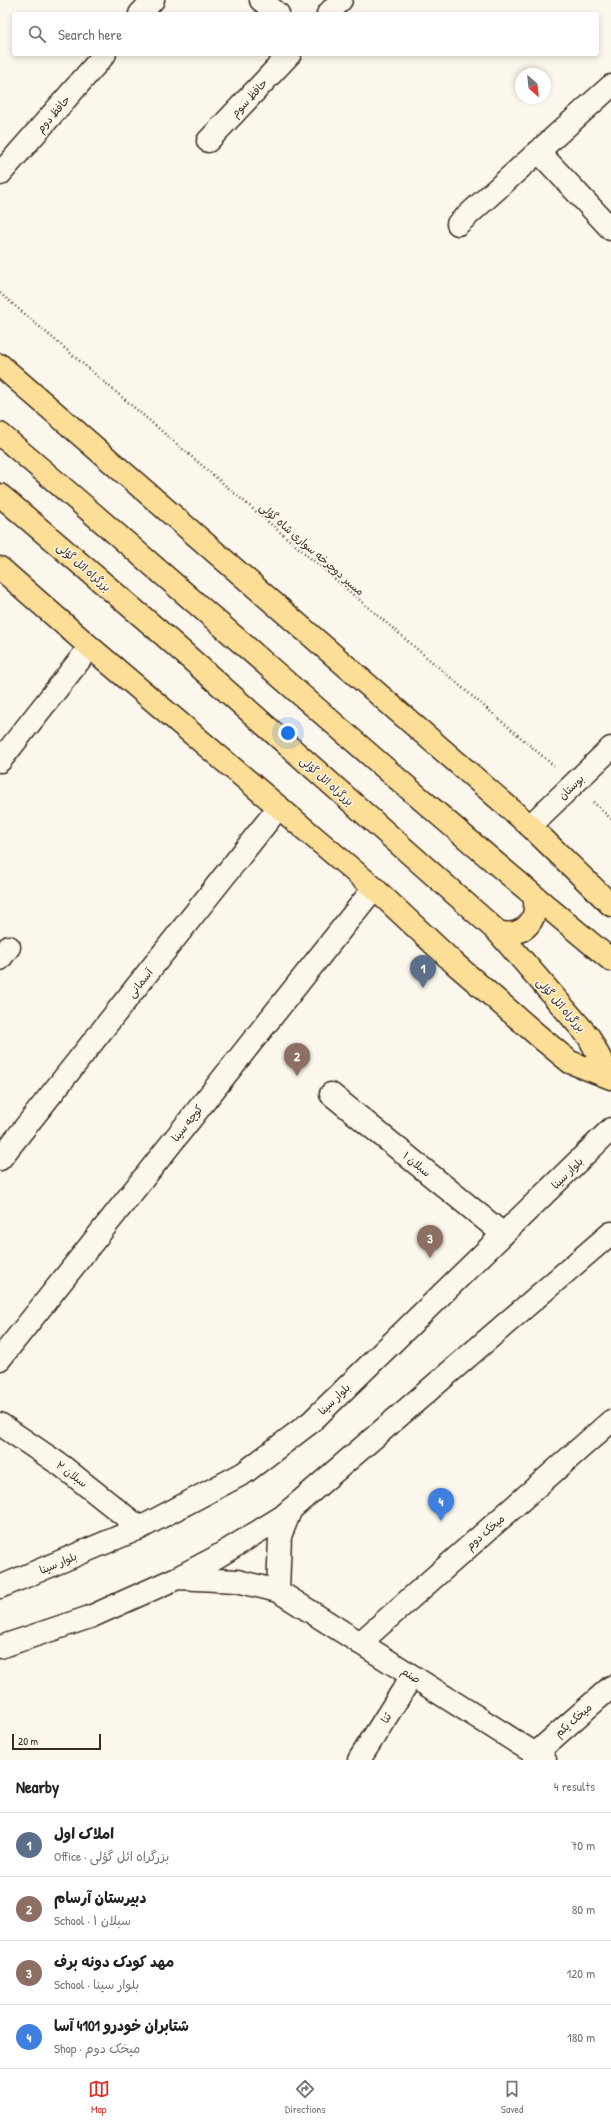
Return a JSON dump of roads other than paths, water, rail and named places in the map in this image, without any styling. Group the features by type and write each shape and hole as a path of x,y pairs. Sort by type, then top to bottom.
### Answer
{"highway":[{"path":"0,365 530,826 611,905"},
{"path":"0,434 108,525 534,897 611,960"},
{"name":"بزرگراه ائل گؤلی","path":"0,495 159,631 498,932 589,1037 610,1077"},
{"path":"0,568 90,647 374,888 454,963 570,1062 610,1077"},
{"path":"498,932 512,934 526,926 533,919 536,912 534,897"}],"street":[{"path":"142,12 153,0"},
{"path":"261,0 276,12"},
{"path":"330,12 341,0"},
{"name":"حافظ دوم","path":"0,174 103,56"},
{"name":"حافظ سوم","path":"208,141 288,56"},
{"path":"458,224 611,86"},
{"path":"538,151 611,229"},
{"path":"0,761 90,647"},
{"name":"بوستان","path":"530,826 611,748"},
{"name":"آسمانی","path":"0,1159 279,807"},
{"name":"کوچه سینا","path":"0,1359 374,888"},
{"name":"سبلان ۱","path":"331,1094 503,1234"},
{"name":"بلوار سینا","path":"0,1587 140,1528 244,1473 311,1422 611,1129"},
{"path":"0,1647 90,1617 177,1578 215,1558 282,1517 611,1233"},
{"name":"میخک دوم","path":"360,1642 611,1422"},
{"name":"سبلان ۲","path":"0,1424 62,1466 140,1528"},
{"path":"278,1591 280,1536 291,1509"},
{"name":"صنم","path":"177,1578 236,1581 278,1591 540,1757"},
{"name":"ثنا","path":"359,1760 412,1676"},
{"name":"میخک یکم","path":"540,1757 611,1687"}],"place":[{"name":"املاک اول","path":"423,988"},
{"name":"دبیرستان آرسام","path":"297,1076"},
{"name":"مهد کودک دونه برف","path":"430,1258"},
{"name":"شتابران خودرو 4101 آسا","path":"441,1521"}]}
